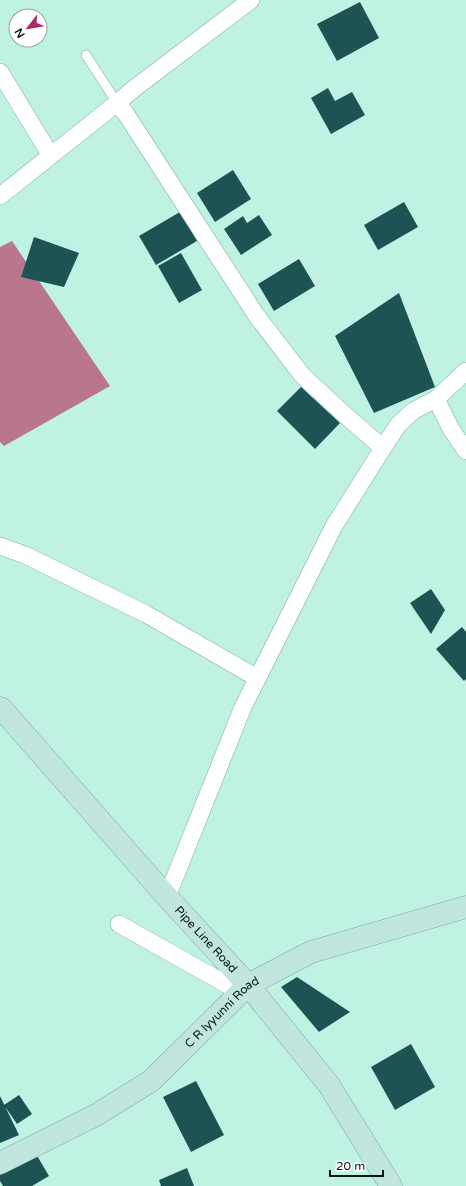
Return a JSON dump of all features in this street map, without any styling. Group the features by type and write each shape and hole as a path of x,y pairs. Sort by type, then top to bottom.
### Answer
{"street":[{"path":"0,196 136,87 252,0"},
{"path":"0,72 51,156"},
{"path":"117,103 130,120 256,315 302,375 383,448"},
{"path":"167,897 243,707 334,526 398,425 413,411 436,399 466,371"},
{"path":"436,399 451,429 466,451"},
{"path":"0,546 25,555 146,614 257,678"},
{"name":"Pipe Line Road","path":"1,710 167,897 244,989 329,1085 391,1186"},
{"name":"C R Iyyunni Road","path":"0,1163 96,1115 151,1081 244,989 311,952 466,907"},
{"path":"119,924 244,989"}],"lane":[{"path":"86,55 117,103"}],"shaded area":[{"path":"12,241 110,386 4,446 0,442 0,247"}],"building":[{"path":"360,2 379,38 337,61 317,24"},
{"path":"328,88 335,101 352,92 365,115 331,134 311,98"},
{"path":"233,170 251,199 215,222 197,193"},
{"path":"404,202 418,227 378,250 364,225"},
{"path":"180,212 197,241 156,265 139,236"},
{"path":"259,215 272,235 241,255 224,229 243,216 247,223"},
{"path":"34,237 79,253 64,287 21,277"},
{"path":"181,253 202,290 179,303 158,266"},
{"path":"299,259 315,286 274,311 258,284"},
{"path":"399,293 435,387 374,413 335,336"},
{"path":"301,387 340,423 315,449 277,411"},
{"path":"431,589 445,610 431,634 410,603"},
{"path":"462,627 466,632 466,679 464,681 436,649"},
{"path":"297,977 350,1012 319,1032 281,987"},
{"path":"411,1044 435,1087 395,1110 371,1067"},
{"path":"196,1081 224,1135 191,1152 163,1097"},
{"path":"19,1095 32,1114 17,1124 4,1105"},
{"path":"0,1096 19,1135 0,1143"},
{"path":"36,1154 49,1176 32,1186 3,1186 0,1181 0,1175"},
{"path":"187,1168 194,1186 161,1186 159,1180"}]}
